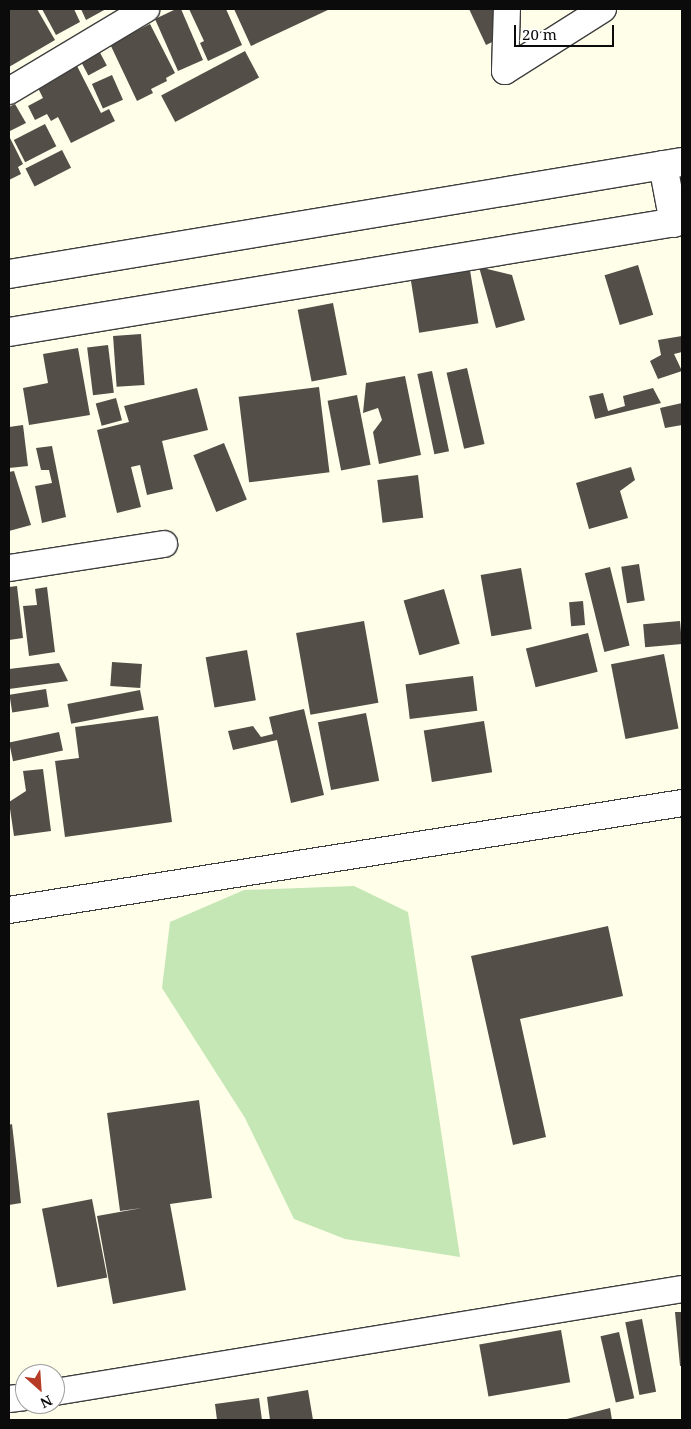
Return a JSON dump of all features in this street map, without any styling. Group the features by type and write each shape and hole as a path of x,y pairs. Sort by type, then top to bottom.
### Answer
{"street":[{"path":"9,91 146,9"},
{"path":"507,9 505,71 603,9"},
{"path":"9,274 673,163 678,222 9,332"},
{"path":"9,568 164,544"},
{"path":"9,910 682,803"},
{"path":"65,1390 682,1289"}],"green space":[{"path":"354,886 408,912 460,1257 345,1239 294,1219 245,1118 162,988 170,922 244,890"}],"building":[{"path":"9,9 37,9 55,40 9,67"},
{"path":"42,9 74,9 80,22 56,35"},
{"path":"81,9 106,9 86,20"},
{"path":"176,9 181,9 203,60 178,71 155,19"},
{"path":"189,9 226,9 242,45 208,61 200,43 204,41"},
{"path":"234,9 330,9 251,46"},
{"path":"469,9 501,9 503,37 486,45"},
{"path":"150,24 175,73 166,78 167,81 151,89 153,93 137,101 110,44"},
{"path":"97,47 107,66 88,75 78,57"},
{"path":"245,51 259,77 175,122 161,96"},
{"path":"75,62 101,113 109,109 115,121 71,143 58,117 51,121 47,114 35,120 28,106 43,98 35,82"},
{"path":"112,75 123,100 103,109 92,84"},
{"path":"15,104 26,123 10,131 9,107"},
{"path":"45,124 56,146 25,162 14,140"},
{"path":"9,136 23,164 18,167 21,174 9,180"},
{"path":"62,150 71,168 35,186 25,169"},
{"path":"638,265 653,315 620,325 605,275"},
{"path":"479,267 512,275 525,320 496,328"},
{"path":"470,270 478,323 419,333 411,279"},
{"path":"333,303 347,375 312,382 298,310"},
{"path":"141,334 145,385 117,387 113,336"},
{"path":"682,336 682,352 674,354 682,371 658,379 650,361 661,355 658,340"},
{"path":"108,345 114,393 93,395 87,348"},
{"path":"78,348 90,415 29,425 23,388 48,383 43,354"},
{"path":"467,368 485,444 464,449 447,373"},
{"path":"432,371 449,451 434,454 417,374"},
{"path":"405,376 421,455 379,464 373,432 382,420 378,408 363,413 366,383"},
{"path":"319,387 329,472 249,482 239,397"},
{"path":"197,388 208,430 162,441 173,489 147,495 140,465 131,467 141,507 117,513 97,430 129,422 124,406"},
{"path":"653,388 661,403 595,419 589,396 603,393 608,411 625,406 623,396"},
{"path":"357,395 371,465 341,470 328,401"},
{"path":"116,398 122,420 102,426 96,403"},
{"path":"682,403 682,425 665,428 660,408"},
{"path":"23,425 28,466 9,468 9,427"},
{"path":"224,443 247,500 216,512 193,455"},
{"path":"52,446 66,517 42,523 35,486 52,483 49,470 41,470 36,448"},
{"path":"631,467 635,480 620,491 628,518 589,529 576,483"},
{"path":"14,471 31,525 9,531 9,472"},
{"path":"418,475 423,518 383,523 377,480"},
{"path":"639,564 645,601 627,603 621,567"},
{"path":"610,567 630,646 604,652 585,573"},
{"path":"521,568 532,629 491,636 481,575"},
{"path":"17,586 23,638 9,640 9,587"},
{"path":"47,587 55,652 29,656 23,606 37,605 35,589"},
{"path":"444,589 460,644 419,655 404,601"},
{"path":"583,601 585,625 571,626 569,602"},
{"path":"364,621 378,703 310,715 296,633"},
{"path":"680,621 682,644 645,647 643,624"},
{"path":"588,633 598,672 536,687 526,648"},
{"path":"247,650 256,700 214,708 206,657"},
{"path":"664,654 679,729 625,739 611,664"},
{"path":"112,662 142,664 140,688 110,686"},
{"path":"59,663 68,681 9,689 9,669"},
{"path":"473,676 477,711 410,719 406,684"},
{"path":"46,689 49,707 12,713 9,695"},
{"path":"140,690 144,710 71,724 67,704"},
{"path":"304,709 324,795 291,803 277,740 233,750 228,731 253,726 261,737 273,734 269,717"},
{"path":"366,713 379,781 331,790 318,722"},
{"path":"158,716 172,822 65,837 55,761 79,758 75,727"},
{"path":"484,721 492,772 432,782 424,731"},
{"path":"59,732 63,751 13,761 9,743"},
{"path":"43,769 51,831 14,836 9,802 26,791 23,771"},
{"path":"608,926 623,996 520,1019 546,1137 513,1145 471,956"},
{"path":"199,1100 212,1198 170,1204 186,1290 113,1304 97,1216 142,1208 120,1211 107,1113"},
{"path":"12,1124 21,1203 9,1205 9,1125"},
{"path":"92,1199 107,1278 57,1287 42,1209"},
{"path":"675,1312 682,1312 682,1366 680,1366"},
{"path":"642,1319 656,1392 639,1395 625,1322"},
{"path":"561,1330 570,1382 488,1397 479,1344"},
{"path":"619,1332 634,1398 616,1403 600,1336"},
{"path":"308,1390 313,1420 270,1420 267,1397"},
{"path":"259,1398 262,1420 217,1420 215,1404"},
{"path":"610,1408 612,1420 563,1420"}]}
